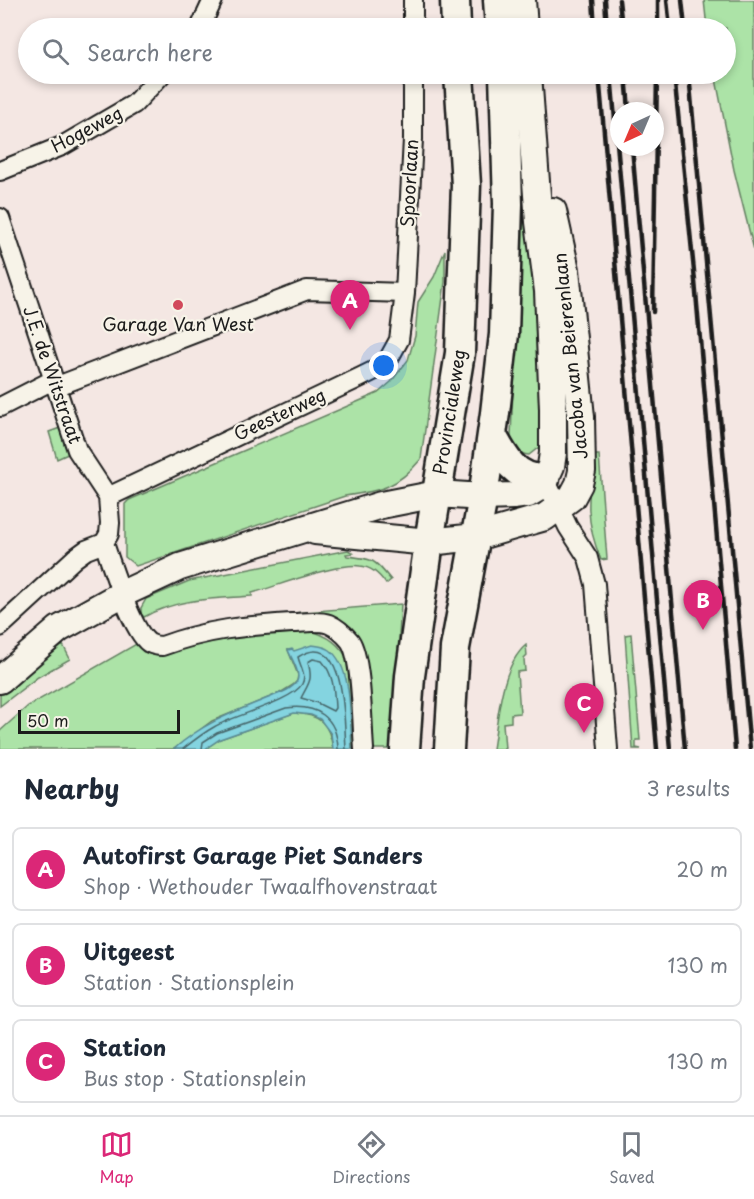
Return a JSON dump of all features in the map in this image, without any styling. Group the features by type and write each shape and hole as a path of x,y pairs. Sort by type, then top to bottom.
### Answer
{"main road":[{"path":"454,0 455,18"},
{"path":"498,0 499,18"},
{"path":"522,0 523,18"},
{"path":"533,0 535,18"},
{"name":"Provincialeweg","path":"405,749 410,676 436,494 460,353 466,185 460,84"},
{"path":"449,749 455,648 483,497 504,334 508,204 504,84"},
{"name":"Jacoba van Beierenlaan","path":"529,84 539,222 548,291 553,398 554,453 545,479"},
{"name":"Jacoba van Beierenlaan","path":"476,537 526,524 558,509 572,497 579,484 582,471 581,417 566,270 548,190 540,84"},
{"path":"492,435 502,454 519,473 536,480 545,479"},
{"path":"0,680 59,629 122,594 180,567 381,505 436,494 483,497 528,494 538,488 545,479"},
{"path":"306,530 429,542 476,537"}],"street":[{"path":"205,18 213,0"},
{"path":"413,18 414,0"},
{"name":"Hogeweg","path":"0,171 62,146 134,104 153,84"},
{"name":"Spoorlaan","path":"405,293 413,140 413,84"},
{"name":"J.E. de Witstraat","path":"0,218 77,450 108,497"},
{"path":"0,406 54,383 307,290 405,293"},
{"name":"Geesterweg","path":"108,497 378,369 388,360 399,340 405,293"},
{"path":"545,479 558,509 588,558 595,584 608,749"},
{"path":"0,627 75,558 86,550 104,543 109,534 110,523 108,497"},
{"path":"104,543 122,594 145,638 156,646 210,631 249,626 316,622 329,624 341,632 351,642 357,662 364,749"}],"green space":[{"path":"704,0 754,0 754,250 734,170 717,84 736,84 736,18 706,18"},
{"path":"522,84 540,366 541,440 539,447 529,455 517,449 511,436 520,222 524,210"},
{"path":"445,250 445,282 421,459 412,469 396,482 378,490 345,496 136,566 125,557 125,504 129,500 378,393 391,382 408,360 415,336 418,302 434,277"},
{"path":"60,428 70,453 57,459 49,432"},
{"path":"594,455 599,455 607,559 601,560 592,532 589,508"},
{"path":"348,550 353,553 346,554 347,556 373,561 391,580 386,584 371,570 351,566 307,576 252,593 252,596 196,600 170,606 144,617 141,614 141,608 146,599 189,581"},
{"path":"401,604 392,749 371,749 363,650 357,634 351,627 333,617 259,619 254,616"},
{"path":"307,630 333,641 350,664 359,749 352,749 346,679 288,650 298,675 293,685 280,693 212,721 174,749 0,749 0,731 28,706 138,643 164,654 211,638"},
{"path":"631,634 640,740 636,740 636,748 641,749 633,749 625,635"},
{"path":"63,645 70,659 38,677 0,706 0,694"},
{"path":"526,645 525,671 517,672 520,713 511,714 511,722 503,723 505,749 493,749 506,679 518,654"},
{"path":"294,713 317,718 322,722 329,732 333,749 205,749 220,739"}],"water":[{"path":"312,645 330,650 343,669 349,696 352,749 333,749 331,734 320,719 311,715 294,713 220,739 205,749 174,749 209,724 293,686 298,674 288,650 294,651"}],"railway":[{"path":"593,0 594,18"},
{"path":"605,0 606,18"},
{"path":"619,0 621,18"},
{"path":"658,0 658,18"},
{"path":"667,0 669,18"},
{"path":"682,0 684,18"},
{"path":"600,84 657,749"},
{"path":"612,84 670,749"},
{"path":"627,84 628,102"},
{"path":"653,312 657,84"},
{"path":"675,84 695,281 735,749"},
{"path":"690,84 750,749"},
{"path":"633,156 685,749"}],"place":[{"name":"Garage Van West","path":"178,305"},
{"name":"Autofirst Garage Piet Sanders","path":"350,330"},
{"name":"Uitgeest","path":"703,630"},
{"name":"Station","path":"584,733"}]}
